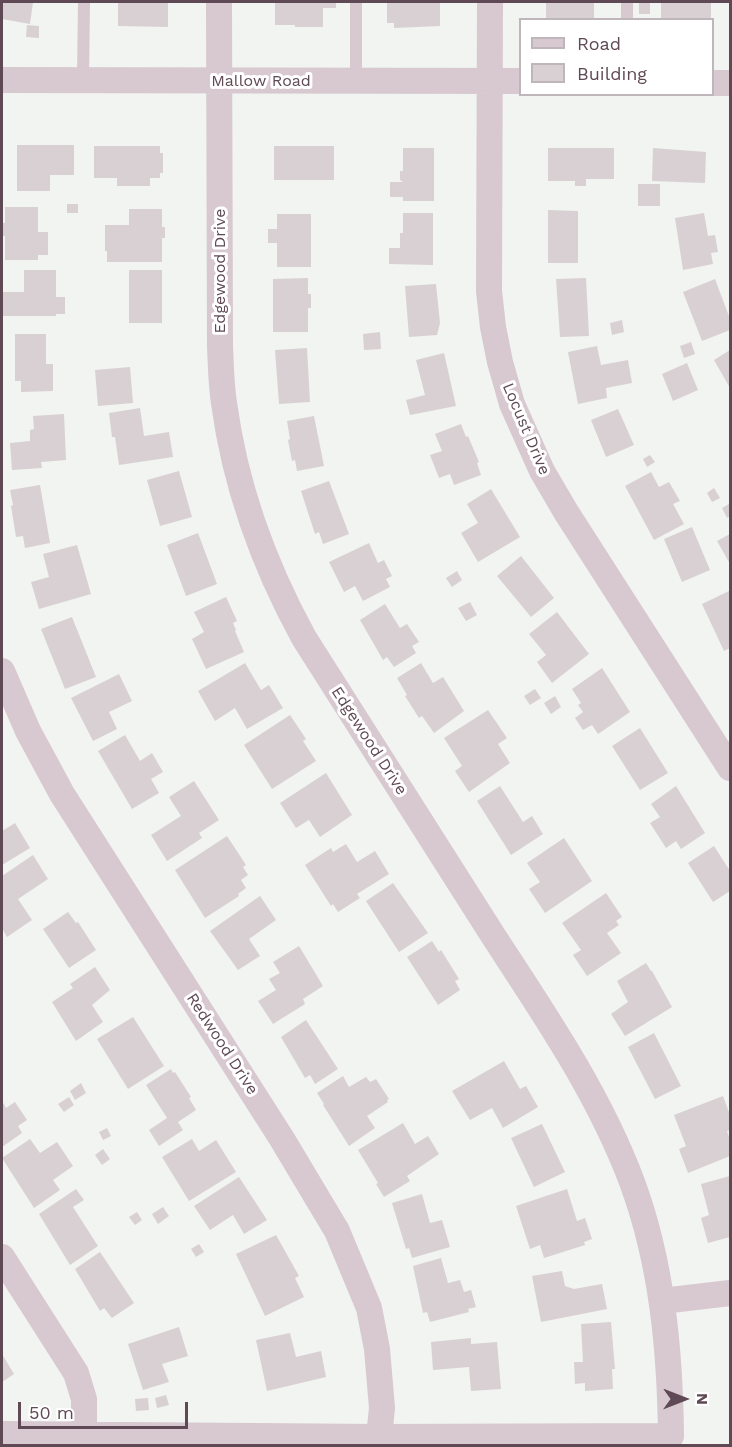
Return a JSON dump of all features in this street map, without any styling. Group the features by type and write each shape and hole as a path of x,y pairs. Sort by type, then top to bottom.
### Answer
{"street":[{"name":"Edgewood Drive","path":"219,2 220,335 223,401 241,487 280,594 304,638 550,1024 612,1132 644,1218 662,1301 674,1439 379,1437"},
{"name":"Locust Drive","path":"490,2 489,291 500,362 512,404 542,471 566,512 730,768"},
{"name":"Mallow Road","path":"2,80 519,81"},
{"path":"714,83 730,83"},
{"name":"Redwood Drive","path":"2,671 28,731 62,794 282,1139 337,1231 369,1308 382,1408 379,1437"},
{"path":"2,1257 76,1373 84,1400 84,1433"},
{"path":"662,1301 730,1293"},
{"path":"2,1434 379,1437"}],"lane":[{"path":"83,79 84,2"},
{"path":"356,2 356,81"},
{"path":"627,2 627,18"}],"building":[{"path":"2,2 33,2 30,24 2,19"},
{"path":"118,2 168,2 168,27 118,26"},
{"path":"275,2 336,2 336,8 323,8 323,27 295,27 295,25 275,25"},
{"path":"387,2 440,2 440,26 394,28 394,23 387,23"},
{"path":"546,2 594,2 594,18 546,18"},
{"path":"661,2 711,2 711,18 661,18"},
{"path":"639,3 650,3 650,14 639,14"},
{"path":"27,25 39,26 39,38 26,37"},
{"path":"17,145 74,145 74,175 50,175 50,191 17,191"},
{"path":"94,146 160,146 160,153 163,153 163,173 160,173 160,178 150,178 150,186 117,186 117,178 94,178"},
{"path":"274,146 334,146 334,180 274,180"},
{"path":"403,148 434,148 434,201 403,201 403,197 390,197 390,182 403,182 400,180 400,171 403,171"},
{"path":"548,148 614,148 614,179 586,179 586,186 575,186 575,181 548,181"},
{"path":"653,148 706,152 705,183 652,181"},
{"path":"638,184 660,184 660,206 638,206"},
{"path":"67,204 78,204 78,213 67,213"},
{"path":"5,207 38,207 38,232 48,232 48,255 38,255 38,260 5,260 5,236 2,236 2,223 5,223"},
{"path":"129,209 162,209 162,227 165,227 165,238 162,238 162,262 107,262 105,225 129,225"},
{"path":"548,210 578,211 578,263 548,263"},
{"path":"403,213 433,213 433,265 389,264 389,248 400,248"},
{"path":"704,213 708,236 715,235 718,252 711,253 713,264 683,270 675,218"},
{"path":"277,214 311,214 311,267 277,267 277,243 268,243 268,229 277,229"},
{"path":"24,270 56,270 56,297 65,297 65,314 2,316 2,292 24,292"},
{"path":"129,270 162,270 162,323 129,323"},
{"path":"308,278 311,308 308,308 308,332 273,332 273,279"},
{"path":"586,278 589,336 560,337 556,279"},
{"path":"715,279 730,319 730,330 702,341 683,292"},
{"path":"436,284 440,323 437,335 409,337 405,286"},
{"path":"622,320 624,332 612,335 610,323"},
{"path":"380,332 381,349 364,350 363,334"},
{"path":"15,334 46,334 46,364 53,364 53,391 21,392 21,381 15,381"},
{"path":"691,342 695,354 684,358 680,346"},
{"path":"597,346 601,365 628,360 632,383 606,388 607,398 578,404 568,352"},
{"path":"307,348 310,402 279,404 275,350"},
{"path":"730,350 730,388 714,360"},
{"path":"444,353 456,406 410,415 406,400 425,395 416,360"},
{"path":"687,363 698,390 673,401 662,374"},
{"path":"130,367 133,403 98,406 95,370"},
{"path":"140,408 144,436 169,432 173,457 119,465 109,413"},
{"path":"618,409 634,445 606,457 591,420"},
{"path":"64,414 66,460 41,462 42,468 12,470 10,443 30,441 30,430 34,429 33,416"},
{"path":"314,416 324,466 297,471 295,460 292,461 287,421"},
{"path":"461,424 479,462 477,463 481,475 454,485 450,474 439,478 430,455 442,451 435,434"},
{"path":"650,455 655,462 647,467 643,459"},
{"path":"179,471 192,517 160,526 147,480"},
{"path":"651,472 659,487 669,482 680,501 673,504 684,524 654,540 625,486"},
{"path":"329,481 349,534 323,544 319,532 315,534 301,491"},
{"path":"40,485 50,543 25,548 23,536 16,537 10,490"},
{"path":"714,488 720,498 712,502 707,493"},
{"path":"491,489 520,537 478,562 461,533 478,523 467,504"},
{"path":"729,504 730,516 727,518 722,508"},
{"path":"692,527 710,570 682,582 664,539"},
{"path":"198,533 217,584 186,596 167,545"},
{"path":"730,534 730,564 717,541"},
{"path":"369,543 378,563 384,560 392,576 386,579 390,587 363,601 355,586 344,592 329,562"},
{"path":"77,545 91,594 39,609 31,582 49,577 43,554"},
{"path":"521,556 554,598 531,617 497,576"},
{"path":"457,571 462,580 452,587 446,578"},
{"path":"729,591 730,648 724,651 702,604"},
{"path":"226,597 237,621 233,623 244,652 206,669 192,639 204,632 194,612"},
{"path":"470,602 477,615 466,621 458,608"},
{"path":"385,604 400,628 407,624 419,642 412,646 416,653 394,667 387,657 383,660 360,620"},
{"path":"557,612 589,654 552,683 537,662 546,655 529,634"},
{"path":"72,617 96,677 65,689 41,629"},
{"path":"245,663 261,690 269,685 283,708 247,729 235,708 215,721 198,691"},
{"path":"421,663 433,683 443,677 464,711 434,733 422,716 419,718 397,678"},
{"path":"602,668 630,712 598,734 592,725 583,730 575,718 583,712 578,705 581,703 572,689"},
{"path":"119,674 132,701 109,712 117,729 93,741 71,698"},
{"path":"535,689 541,698 530,705 524,696"},
{"path":"555,696 561,707 551,714 544,703"},
{"path":"488,710 507,738 498,744 510,763 469,792 455,771 462,766 444,738"},
{"path":"290,715 306,739 303,741 316,761 272,789 244,745"},
{"path":"640,728 668,773 640,790 612,746"},
{"path":"125,735 140,761 152,753 163,772 151,779 159,793 132,809 98,751"},
{"path":"326,773 352,815 320,837 309,820 296,828 280,803"},
{"path":"194,781 219,820 199,833 202,838 167,861 151,835 181,816 169,797"},
{"path":"500,786 523,822 532,816 543,834 511,855 477,801"},
{"path":"676,786 705,833 681,849 676,841 666,848 650,823 660,817 651,804"},
{"path":"15,823 30,848 2,865 2,831"},
{"path":"227,836 246,865 243,867 248,875 241,880 246,888 238,894 239,896 205,918 175,870"},
{"path":"564,838 592,881 545,913 529,889 540,882 527,863"},
{"path":"346,844 357,862 375,851 389,874 357,894 360,898 338,912 333,904 331,906 305,865 331,848 333,852"},
{"path":"714,846 730,871 730,891 713,902 688,863"},
{"path":"33,855 48,879 18,899 32,920 7,937 2,928 2,876"},
{"path":"393,883 428,933 399,952 366,901"},
{"path":"606,893 622,917 616,921 619,925 607,933 621,953 587,976 573,955 581,950 562,923"},
{"path":"260,896 276,920 249,939 260,956 238,970 210,931"},
{"path":"68,912 76,923 78,922 96,950 69,968 43,929"},
{"path":"432,941 439,952 441,950 459,979 455,981 460,990 438,1005 407,957"},
{"path":"299,946 323,986 303,999 305,1004 273,1024 258,1001 276,990 269,979 280,973 273,962"},
{"path":"646,963 672,1007 625,1036 611,1014 628,1002 617,981"},
{"path":"95,967 110,990 92,1005 103,1022 76,1041 52,1002 73,988 70,984"},
{"path":"133,1017 164,1066 128,1089 97,1039"},
{"path":"306,1020 338,1069 315,1084 310,1075 305,1078 281,1037"},
{"path":"654,1033 681,1086 655,1099 628,1047"},
{"path":"504,1061 520,1089 526,1086 538,1107 503,1128 492,1108 470,1120 452,1091"},
{"path":"171,1069 191,1097 189,1098 196,1110 178,1122 183,1130 159,1146 149,1130 167,1118 146,1085"},
{"path":"343,1076 349,1087 366,1077 370,1082 376,1079 389,1099 367,1116 375,1128 349,1146 317,1093"},
{"path":"81,1083 86,1093 75,1100 70,1091"},
{"path":"723,1096 730,1115 730,1130 727,1131 730,1140 730,1156 688,1173 679,1149 686,1146 674,1115"},
{"path":"69,1097 74,1105 64,1112 58,1104"},
{"path":"2,1101 6,1108 15,1102 27,1120 18,1126 22,1133 2,1147"},
{"path":"403,1123 415,1144 428,1136 439,1154 407,1176 410,1181 384,1197 358,1150"},
{"path":"542,1124 565,1172 534,1187 511,1138"},
{"path":"107,1128 111,1136 103,1140 99,1132"},
{"path":"30,1139 40,1153 57,1142 73,1166 53,1180 60,1190 34,1208 2,1158"},
{"path":"192,1139 199,1151 216,1140 236,1172 189,1201 162,1157"},
{"path":"103,1149 110,1159 102,1165 95,1155"},
{"path":"730,1176 730,1237 708,1243 701,1218 709,1215 701,1184"},
{"path":"239,1177 267,1220 244,1234 233,1215 210,1230 194,1206"},
{"path":"76,1189 84,1200 73,1207 98,1246 70,1265 39,1214"},
{"path":"567,1189 577,1221 585,1218 592,1239 584,1242 585,1245 544,1258 540,1245 530,1249 516,1206"},
{"path":"422,1194 430,1223 442,1220 450,1247 412,1258 409,1248 406,1249 392,1203"},
{"path":"163,1207 169,1216 158,1224 152,1214"},
{"path":"137,1212 142,1220 135,1225 129,1217"},
{"path":"276,1235 299,1276 295,1278 304,1297 265,1316 236,1254"},
{"path":"199,1244 204,1252 196,1257 191,1249"},
{"path":"100,1252 134,1303 112,1318 104,1308 100,1311 75,1269"},
{"path":"441,1258 448,1283 460,1280 464,1292 471,1290 476,1307 468,1309 469,1312 430,1322 427,1312 423,1313 413,1266"},
{"path":"562,1271 565,1286 574,1289 602,1284 607,1309 541,1322 532,1276"},
{"path":"611,1322 615,1369 612,1369 613,1389 585,1391 585,1383 575,1384 574,1362 583,1362 581,1324"},
{"path":"179,1327 188,1356 162,1364 169,1382 143,1390 128,1344"},
{"path":"290,1333 296,1357 321,1351 326,1377 267,1391 256,1340"},
{"path":"471,1338 471,1344 497,1342 501,1389 471,1391 469,1367 433,1370 431,1342"},
{"path":"2,1354 14,1374 2,1382"},
{"path":"166,1395 169,1405 157,1408 155,1398"},
{"path":"148,1398 149,1410 136,1411 135,1399"}]}
